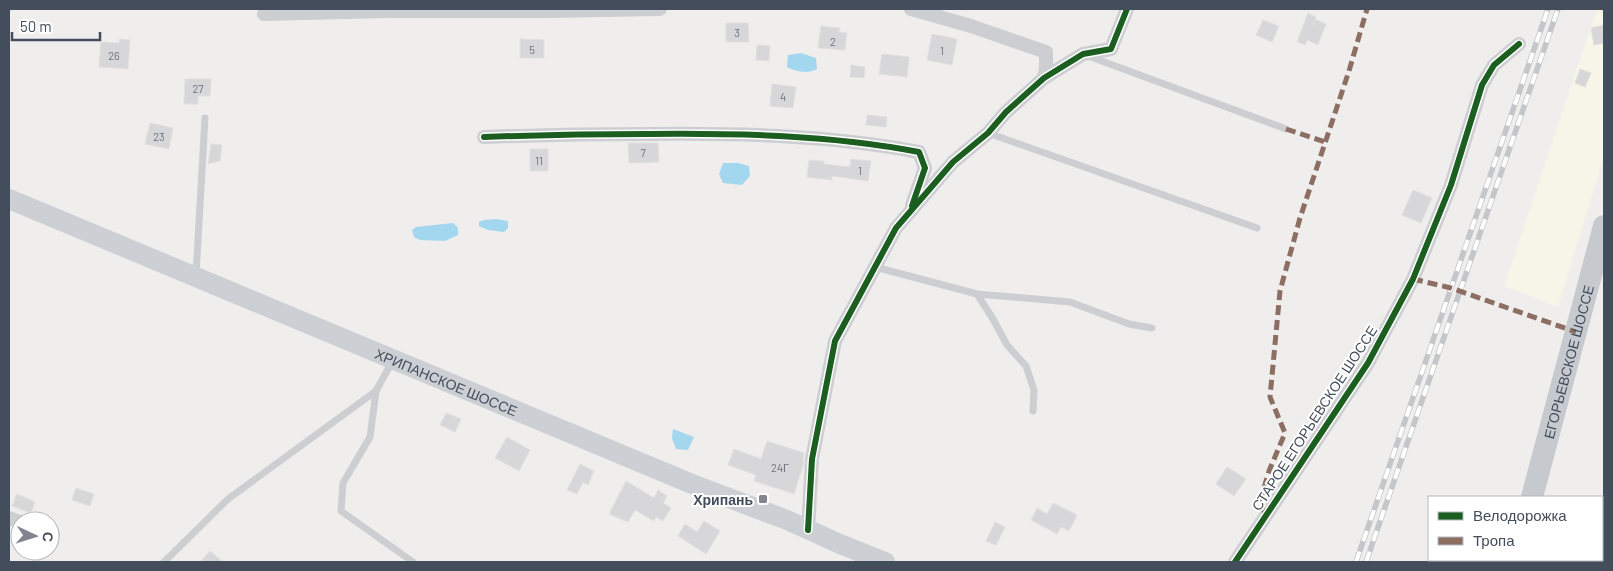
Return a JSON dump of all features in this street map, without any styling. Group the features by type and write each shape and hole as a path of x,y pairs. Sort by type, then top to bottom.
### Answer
{"main road":[{"name":"ХРИПАНСКОЕ ШОССЕ","path":"9,199 692,484 788,520 883,562"},
{"name":"ЕГОРЬЕВСКОЕ ШОССЕ","path":"1532,496 1604,226"}],"street":[{"path":"264,14 660,9"},
{"path":"911,9 971,26 1046,52 1044,78"},
{"path":"808,530 812,459 836,341 896,228 953,162 988,133 1006,112 1044,78 1083,54 1111,49 1127,9"},
{"name":"СТАРОЕ ЕГОРЬЕВСКОЕ ШОССЕ","path":"1235,562 1368,363 1413,279 1451,184 1482,85 1494,65 1519,44"},
{"path":"484,137 704,133 792,136 882,145 919,152 925,168 909,213"}],"lane":[{"path":"1083,54 1286,129"},
{"path":"196,277 205,118"},
{"path":"988,133 1257,228"},
{"path":"874,267 978,294 1070,302 1129,324 1152,328"},
{"path":"978,294 1007,345 1026,366 1034,390 1033,411"},
{"path":"393,359 376,391 370,436 343,483 341,512 412,562"},
{"path":"164,562 228,499 376,391"}],"shaded area":[{"path":"1597,9 1604,9 1604,156 1558,307 1504,286"}],"water":[{"path":"801,53 816,58 817,69 810,72 802,72 787,67 788,55"},
{"path":"723,163 738,163 749,166 750,176 742,185 723,183 719,174"},
{"path":"496,219 508,221 508,228 504,232 488,230 479,226 479,222"},
{"path":"453,223 458,228 458,235 445,241 420,240 414,237 412,230 416,227"},
{"path":"673,429 694,437 688,450 676,449 672,438"}],"building":[{"path":"1308,13 1326,24 1318,45 1307,40 1305,45 1297,42"},
{"path":"1263,20 1279,26 1272,42 1256,35"},
{"path":"726,23 748,23 749,42 726,42"},
{"path":"1604,25 1604,43 1594,45 1591,28"},
{"path":"821,26 840,28 839,32 847,33 845,50 818,48"},
{"path":"932,34 957,39 952,65 927,60"},
{"path":"119,39 130,40 128,69 99,67 101,42 119,43"},
{"path":"520,39 544,40 544,58 520,58"},
{"path":"757,45 770,46 769,61 756,60"},
{"path":"882,54 909,57 907,77 879,74"},
{"path":"851,65 865,67 864,78 850,77"},
{"path":"1580,69 1591,73 1585,87 1575,83"},
{"path":"185,79 211,79 210,96 198,96 198,104 184,104"},
{"path":"772,84 796,87 793,108 770,106"},
{"path":"867,115 887,117 886,127 866,125"},
{"path":"150,123 173,128 169,149 145,144"},
{"path":"628,143 658,143 659,162 629,163"},
{"path":"211,144 222,145 220,161 208,164"},
{"path":"530,149 548,149 548,171 530,171"},
{"path":"851,159 871,161 868,181 832,176 832,180 807,177 809,160 824,161 824,164 850,167"},
{"path":"1413,190 1432,198 1421,223 1402,215"},
{"path":"446,413 461,419 455,432 440,425"},
{"path":"507,437 530,450 519,471 495,458"},
{"path":"767,441 804,453 803,466 794,494 754,481 756,475 728,465 734,449 761,459"},
{"path":"580,464 594,471 588,485 583,482 577,494 567,490"},
{"path":"1227,467 1246,479 1234,496 1216,484"},
{"path":"626,481 654,498 658,490 667,496 663,503 671,508 663,521 656,517 654,521 635,510 628,522 609,514"},
{"path":"76,488 94,494 90,506 72,500"},
{"path":"17,494 35,502 32,511 26,511 12,506"},
{"path":"1053,503 1077,515 1069,531 1061,527 1057,534 1031,520 1037,508 1047,514"},
{"path":"704,521 720,531 706,554 678,536 685,524 697,532"},
{"path":"995,522 1005,527 996,545 986,541"},
{"path":"210,551 223,562 200,562"}],"railway":[{"path":"1356,562 1548,9"},
{"path":"1366,562 1558,9"}],"marked path":[{"path":"1266,516 1260,501 1269,471 1285,433 1270,397 1280,291 1300,218 1349,71 1367,9"},
{"path":"1286,129 1325,142"},
{"path":"1413,279 1451,288 1576,332"}],"cycle path":[{"path":"808,530 812,459 835,341 896,228 953,162 988,133 1006,112 1044,78 1083,54 1111,49 1127,9"},
{"path":"1235,562 1368,363 1413,279 1451,185 1482,85 1494,65 1519,44"},
{"path":"484,137 606,134 750,135 784,136 885,146 919,152 925,168 912,206"}],"place":[{"name":"Хрипань","path":"763,499"}]}
